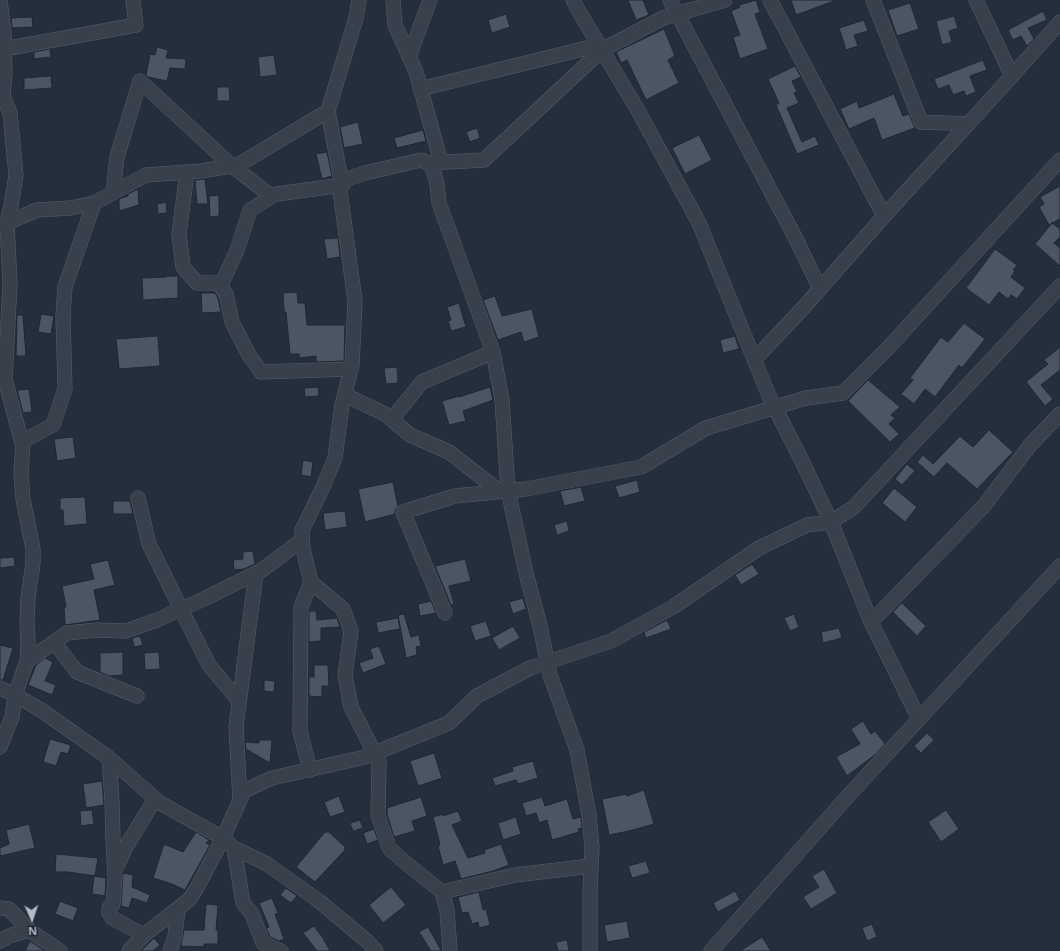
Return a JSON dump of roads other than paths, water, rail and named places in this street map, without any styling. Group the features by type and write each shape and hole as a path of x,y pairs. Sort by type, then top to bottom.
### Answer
{"street":[{"path":"0,0 5,72 3,96 10,113 16,175 11,206 3,224 10,284 5,379 23,447"},
{"path":"4,49 136,25 133,0"},
{"path":"342,185 328,111 356,18 359,0"},
{"path":"393,0 395,25 416,72 420,89 435,163 433,169 437,184 439,203 493,352 502,400 504,491 540,626 550,676 577,750 589,815 592,847 590,951"},
{"path":"409,57 430,0"},
{"path":"573,0 640,114 699,224 774,407 831,522 870,622 919,719"},
{"path":"670,0 795,237 820,289"},
{"path":"420,89 600,48 663,18 725,0"},
{"path":"770,0 884,216"},
{"path":"873,0 921,122 968,124"},
{"path":"976,0 1012,76"},
{"path":"754,360 820,289 884,216 1060,22"},
{"path":"310,770 300,731 301,607 311,582 303,549 302,530 335,458 345,395 351,370 355,302 340,200 342,185 347,179 365,173 421,160 435,163 484,160 600,48"},
{"path":"113,193 117,157 140,81 232,166 270,195 342,185"},
{"path":"3,224 37,210 71,208 94,203 146,175 187,172 238,164 328,111"},
{"path":"445,613 403,512 455,496 526,489 641,467 706,428 806,398 843,393 888,348 1060,160"},
{"path":"187,172 179,234 183,267 197,283 222,283 237,250 250,210 274,194"},
{"path":"0,747 12,717 15,695 27,661 28,640 26,624 33,563 33,549 23,500 21,474 23,441 53,425 65,389 63,315 65,287 94,203"},
{"path":"218,283 226,294 232,322 249,355 261,372 351,370"},
{"path":"129,951 144,935 190,899 222,838 244,791 272,778 365,757 449,724 477,696 530,668 611,641 673,607 759,548 807,525 831,522 854,507 1060,286"},
{"path":"392,419 422,382 493,352"},
{"path":"345,395 386,414 410,435 449,452 504,491"},
{"path":"870,622 983,507 1031,444 1060,414"},
{"path":"138,498 149,544 181,609 209,665 239,700"},
{"path":"27,661 67,633 97,630 126,631 157,620 262,570 302,540"},
{"path":"711,951 848,796 1060,566"},
{"path":"240,800 236,728 256,573"},
{"path":"311,582 343,609 351,631 345,675 351,707 379,762 378,815 389,848 442,892 447,910 450,951"},
{"path":"54,642 77,672 137,696"},
{"path":"0,688 40,710 109,758 155,799 222,838 234,848 267,864 312,896 368,942 376,951"},
{"path":"109,758 115,870 112,904 109,908 109,912 112,918 144,935"},
{"path":"115,870 127,845 155,799"},
{"path":"234,848 244,903 252,914 263,943 281,951"},
{"path":"442,892 515,875 591,866"},
{"path":"0,908 9,909 29,930 60,951"},
{"path":"170,951 175,936 178,908"},
{"path":"0,941 9,936 29,930"}]}
